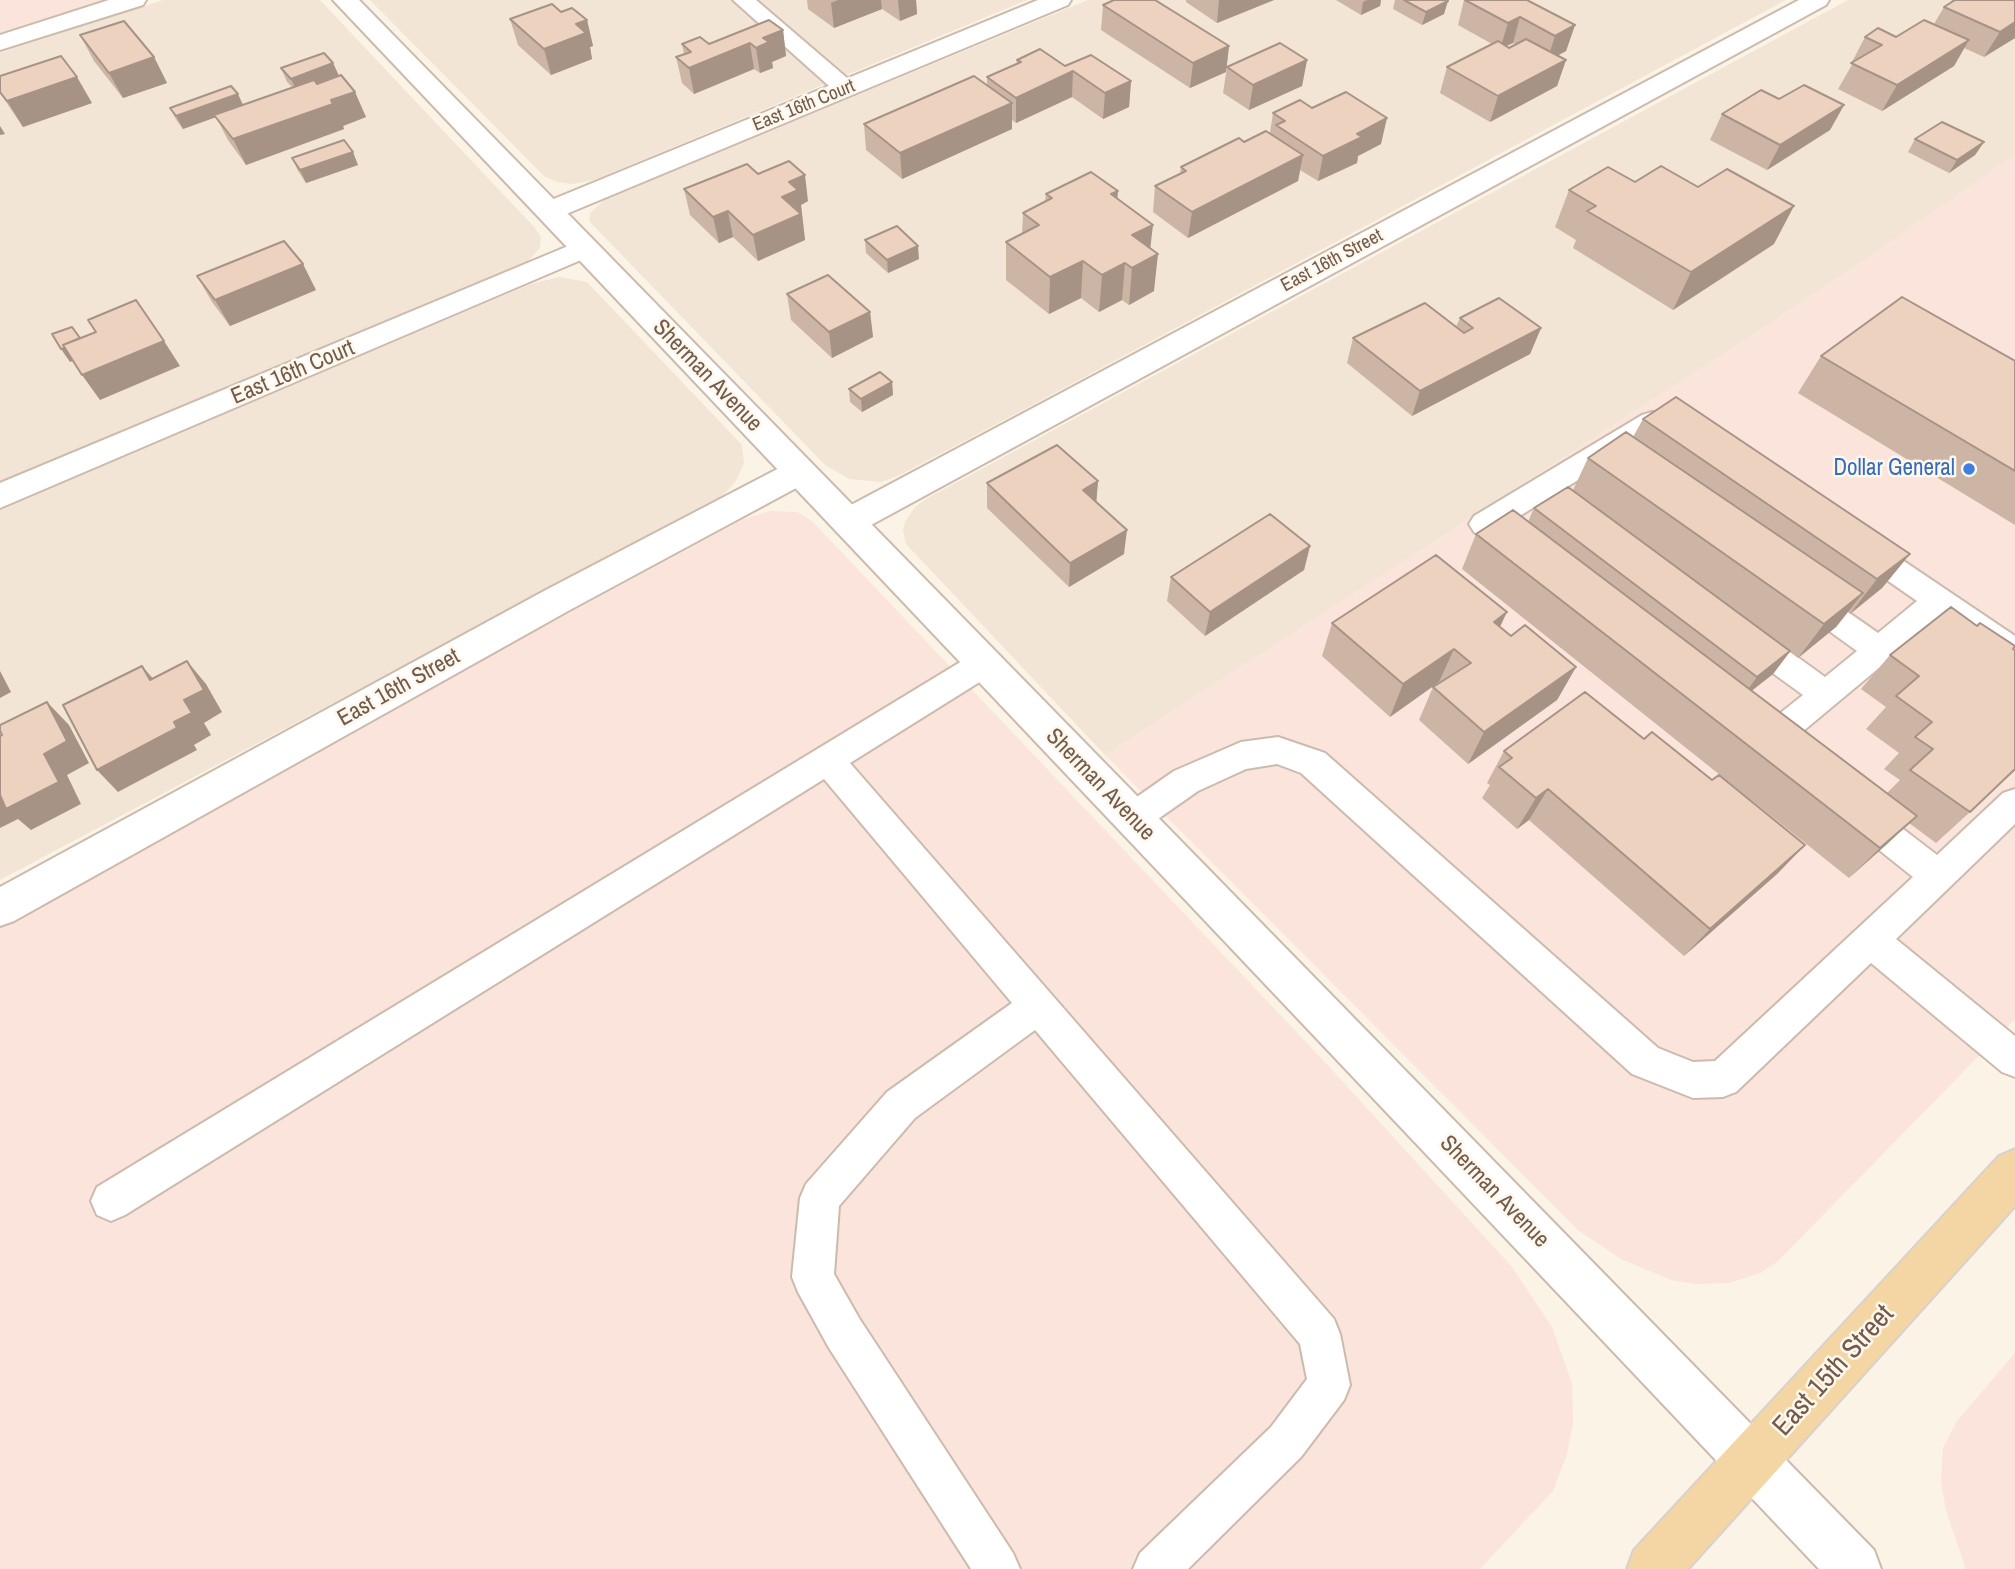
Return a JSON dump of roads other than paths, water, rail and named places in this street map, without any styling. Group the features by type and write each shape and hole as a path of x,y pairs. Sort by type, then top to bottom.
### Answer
{"main road":[{"name":"East 15th Street","path":"1653,1569 2015,1172"}],"street":[{"path":"0,43 134,0"},
{"name":"Sherman Avenue","path":"345,0 1855,1569"},
{"name":"East 16th Court","path":"548,211 1059,0"},
{"name":"East 16th Street","path":"848,522 1817,0"},
{"name":"East 16th Court","path":"0,496 585,248"},
{"name":"East 16th Street","path":"0,908 556,601 799,472"}],"lane":[{"path":"743,0 846,89"},
{"path":"1549,575 1484,524 1552,497 1610,462 1652,422 1695,429 1706,436"},
{"path":"1838,530 2015,653"},
{"path":"1778,579 1879,650"},
{"path":"1766,743 1938,601"},
{"path":"1727,624 1826,695"},
{"path":"111,1201 983,664"},
{"path":"1133,818 1186,781 1241,756 1278,750 1312,763 1645,1061 1693,1080 1723,1079 2015,803"},
{"path":"828,761 1319,1334 1329,1385 1286,1442 1156,1569"},
{"path":"1830,793 1938,876"},
{"path":"1870,940 2015,1059"},
{"path":"997,1569 844,1334 813,1277 820,1198 901,1105 1038,1006"}],"place":[{"name":"Dollar General","path":"1969,469"}]}
